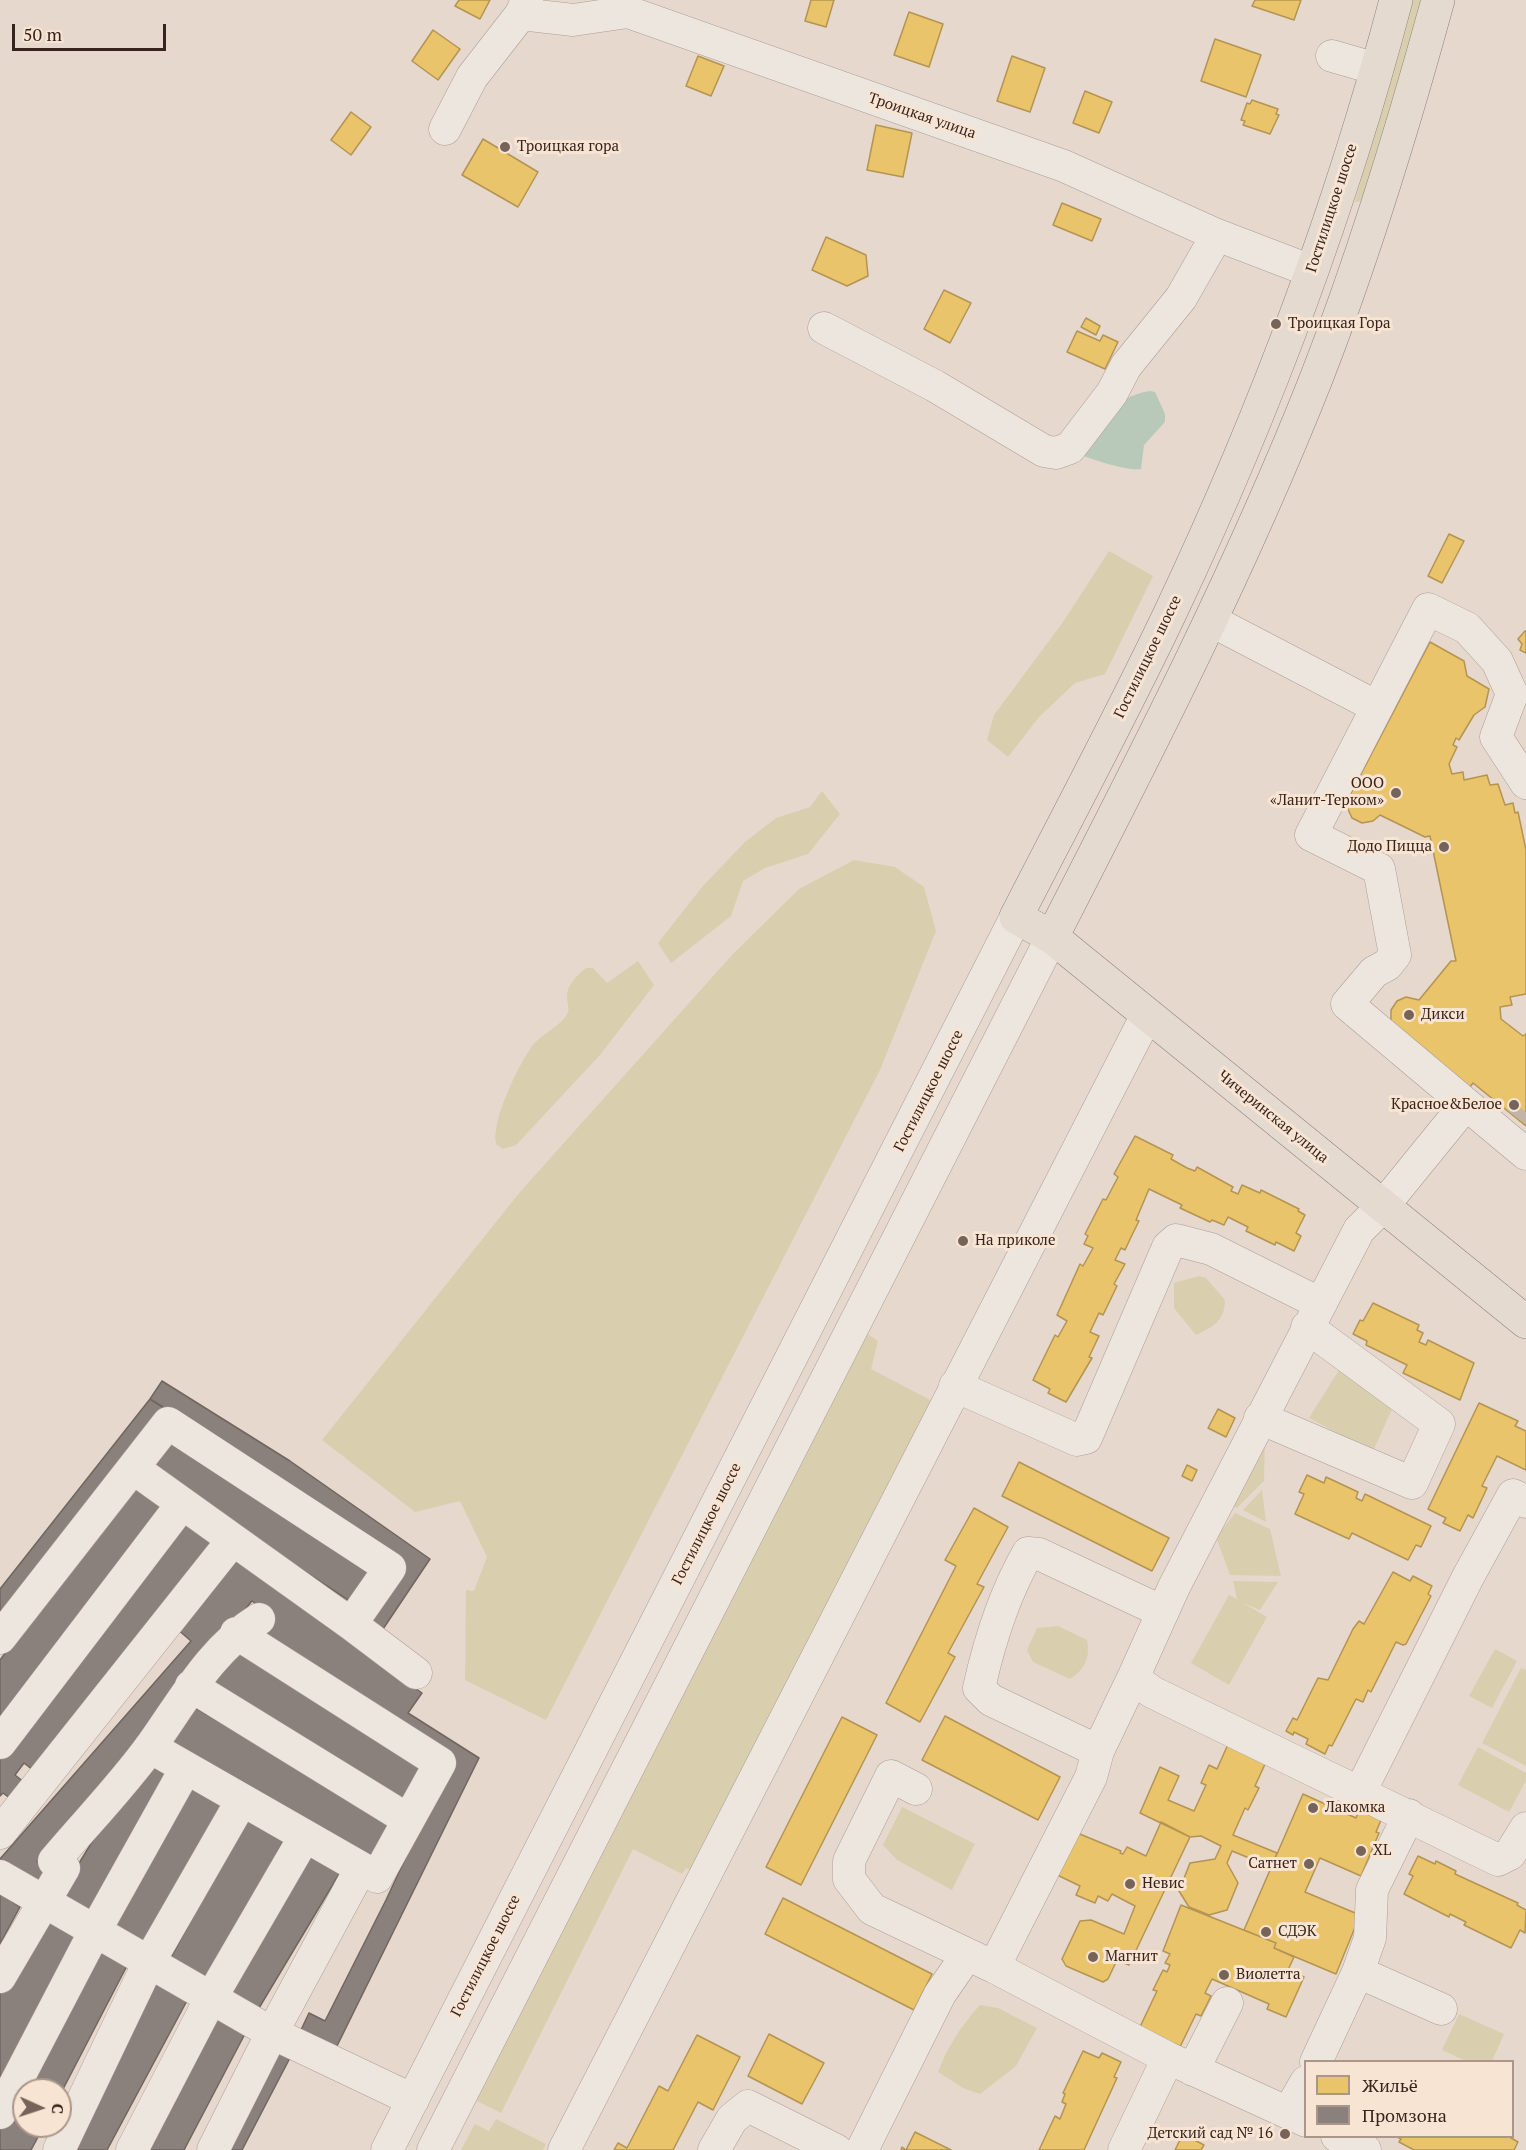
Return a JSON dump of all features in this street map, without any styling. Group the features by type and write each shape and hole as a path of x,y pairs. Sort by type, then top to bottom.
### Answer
{"main road":[{"name":"Гостилицкое шоссе","path":"1017,917 1172,610 1249,436 1316,257 1377,69 1396,0"},
{"path":"1052,937 1212,621 1312,388 1360,257 1438,0"},
{"path":"1316,257 1360,257"},
{"name":"Чичеринская улица","path":"1017,917 1052,937 1526,1322"}],"street":[{"path":"445,129 472,77 524,7"},
{"name":"Троицкая улица","path":"524,7 573,20 628,12 1064,166 1217,235 1316,257"},
{"path":"1332,56 1377,69"},
{"path":"824,328 935,386 1044,451 1056,453 1070,448 1112,393 1126,366 1181,298 1217,235"},
{"path":"1518,1137 1466,1104 1347,1004 1374,972 1388,965 1395,955 1379,870 1311,835 1428,609 1467,628 1497,661 1512,694 1496,736 1526,783"},
{"path":"1212,621 1377,707"},
{"name":"Гостилицкое шоссе","path":"387,2150 1017,917"},
{"path":"433,2150 1052,937"},
{"path":"564,2150 1147,1015"},
{"path":"862,2150 940,1994 980,1961 1091,1777 1098,1751 1163,1612 1260,1418 1359,1230 1383,1206 1466,1104"},
{"path":"955,1386 1077,1440 1086,1438 1159,1265 1168,1246 1176,1240 1211,1249 1313,1315 1439,1424 1412,1483 1260,1418"},
{"path":"0,1638 168,1423 390,1568 351,1624"},
{"path":"133,1468 416,1673"},
{"path":"1360,1792 1468,1577 1513,1495 1526,1502"},
{"path":"0,1743 182,1504"},
{"path":"0,1833 232,1541"},
{"path":"1098,1751 991,1700 979,1688 983,1668 1018,1570 1028,1553 1039,1554 1163,1612"},
{"path":"0,1977 64,1868 54,1861 150,1747 191,1686 247,1626 440,1763 377,1877 150,1747"},
{"path":"1132,1678 1152,1692 1498,1860 1510,1854 1526,1828"},
{"path":"191,1686 407,1819"},
{"path":"0,2113 95,1931 186,1768"},
{"path":"916,1789 891,1776 849,1861 849,1879 872,1909 980,1961 1180,2064 1297,2117 1304,2086"},
{"path":"58,2150 149,1962 242,1800"},
{"path":"1316,2060 1358,1972 1370,1938 1372,1890 1409,1815"},
{"path":"132,2150 212,1998 305,1836"},
{"path":"213,2150 272,2032 362,1868"},
{"path":"0,1876 43,1903 272,2032 412,2100"},
{"path":"1358,1972 1441,2009"},
{"path":"1124,2150 1180,2064 1227,2003"},
{"path":"714,2150 732,2119 748,2106 836,2150"},
{"path":"1341,2138 1365,2150"}],"shaded area":[{"path":"1410,0 1425,0 1363,201 1355,202"},
{"path":"1155,392 1165,414 1165,422 1144,445 1141,469 1121,467 1082,455 1101,422 1116,405 1137,394"},
{"path":"1109,551 1153,576 1105,674 1075,683 1039,717 1008,757 987,740 994,715 1063,622"},
{"path":"822,791 840,814 808,854 765,868 743,881 731,916 671,963 658,943 702,887 745,842 776,818 810,807"},
{"path":"854,860 895,867 924,887 936,931 880,1070 546,1720 465,1680 466,1590 474,1591 487,1557 460,1501 415,1512 322,1440 520,1192 732,955 799,889"},
{"path":"638,961 654,985 600,1055 516,1145 503,1149 496,1144 498,1122 513,1080 532,1046 566,1016 569,1009 568,989 573,981 586,968 593,968 607,983"},
{"path":"1199,1276 1206,1278 1225,1300 1223,1313 1217,1322 1196,1335 1174,1308 1174,1283"},
{"path":"866,1333 878,1341 871,1369 936,1403 694,1872 686,1868 682,1874 633,1849 501,2113 475,2100"},
{"path":"1339,1370 1393,1407 1373,1451 1309,1418"},
{"path":"1265,1436 1264,1481 1237,1508 1226,1502"},
{"path":"1262,1490 1266,1522 1243,1510"},
{"path":"1235,1513 1270,1529 1281,1576 1230,1575 1216,1537"},
{"path":"1233,1581 1278,1582 1260,1610 1243,1603 1267,1617 1229,1685 1191,1663 1229,1595 1237,1599"},
{"path":"1058,1626 1087,1640 1088,1652 1085,1663 1070,1679 1033,1662 1027,1650 1037,1628"},
{"path":"1495,1649 1517,1661 1492,1708 1469,1696"},
{"path":"1521,1668 1526,1670 1526,1766 1482,1743"},
{"path":"1478,1747 1526,1773 1526,1781 1509,1812 1458,1785"},
{"path":"902,1807 975,1844 952,1890 897,1860 883,1845"},
{"path":"980,2005 998,2008 1037,2028 1016,2066 980,2094 963,2088 938,2072 956,2037"},
{"path":"1459,2014 1504,2034 1492,2060 1464,2060 1442,2050"},
{"path":"496,2119 546,2144 543,2150 461,2150 475,2124 489,2131"}],"building: Жильё":[{"path":"459,0 490,0 480,19 455,6"},
{"path":"811,0 834,0 826,27 805,21"},
{"path":"1255,0 1301,0 1294,20 1252,6"},
{"path":"909,12 943,24 929,67 894,55"},
{"path":"433,30 460,49 438,80 412,61"},
{"path":"1215,39 1261,55 1246,97 1201,81"},
{"path":"698,56 724,66 711,96 686,86"},
{"path":"1012,56 1045,68 1030,112 997,101"},
{"path":"1085,91 1112,102 1099,133 1073,123"},
{"path":"1252,100 1278,109 1276,114 1279,115 1270,134 1243,125 1245,121 1241,120 1247,103 1250,104"},
{"path":"351,112 371,127 351,155 331,140"},
{"path":"876,125 912,133 903,177 867,170"},
{"path":"483,139 538,172 518,207 462,175"},
{"path":"1062,203 1101,219 1092,241 1053,225"},
{"path":"826,237 866,255 868,276 847,286 812,270"},
{"path":"944,290 971,303 950,343 924,329"},
{"path":"1086,318 1100,326 1096,335 1081,327"},
{"path":"1077,331 1100,341 1103,335 1118,342 1105,369 1067,352"},
{"path":"1449,534 1464,541 1442,583 1428,576"},
{"path":"1525,631 1526,653 1520,650 1522,644 1518,639"},
{"path":"1430,642 1464,661 1467,676 1489,689 1485,707 1474,715 1459,740 1456,738 1453,745 1457,747 1449,764 1452,774 1463,772 1464,780 1487,775 1490,785 1498,784 1505,805 1513,803 1515,813 1518,812 1526,850 1526,994 1510,997 1512,1005 1500,1007 1501,1019 1523,1036 1526,1034 1526,1126 1473,1083 1470,1087 1391,1022 1391,1010 1397,1001 1406,997 1419,1000 1451,961 1456,961 1430,836 1425,837 1380,815 1373,821 1362,823 1352,818 1347,807 1349,797"},
{"path":"1135,1136 1173,1155 1171,1159 1187,1168 1195,1171 1197,1167 1233,1187 1231,1191 1238,1194 1242,1185 1260,1193 1261,1190 1299,1209 1298,1211 1305,1215 1296,1233 1301,1236 1294,1251 1246,1231 1248,1227 1228,1217 1224,1225 1212,1220 1210,1222 1180,1208 1182,1205 1149,1189 1136,1220 1139,1221 1125,1250 1121,1248 1115,1260 1125,1264 1114,1284 1117,1286 1103,1315 1099,1313 1090,1332 1099,1336 1089,1357 1092,1358 1066,1402 1048,1393 1050,1389 1033,1380 1055,1335 1058,1337 1067,1321 1057,1315 1080,1264 1083,1266 1093,1248 1084,1244 1088,1236 1085,1234 1103,1199 1106,1200 1118,1177 1114,1174"},
{"path":"1373,1303 1419,1325 1417,1330 1423,1333 1419,1342 1426,1345 1428,1340 1474,1363 1460,1400 1403,1373 1407,1365 1366,1345 1367,1341 1353,1334"},
{"path":"1479,1403 1518,1421 1515,1426 1526,1431 1526,1470 1497,1456 1482,1486 1487,1488 1473,1518 1468,1515 1460,1531 1443,1523 1446,1518 1428,1509"},
{"path":"1218,1409 1235,1418 1226,1437 1208,1428"},
{"path":"1019,1462 1169,1538 1152,1571 1002,1496"},
{"path":"1187,1465 1197,1470 1192,1481 1182,1476"},
{"path":"1307,1475 1324,1483 1326,1477 1358,1492 1356,1498 1362,1501 1365,1494 1431,1526 1421,1547 1416,1545 1408,1560 1352,1533 1349,1539 1295,1514 1304,1494 1299,1492"},
{"path":"974,1508 1008,1527 977,1584 984,1587 948,1653 955,1657 920,1722 886,1703 956,1566 945,1560"},
{"path":"1393,1572 1410,1581 1413,1576 1432,1586 1428,1594 1431,1596 1406,1644 1396,1642 1371,1692 1368,1690 1363,1702 1356,1699 1332,1746 1329,1745 1325,1754 1306,1744 1308,1739 1286,1731 1293,1718 1297,1720 1318,1678 1328,1680 1353,1629 1359,1621 1364,1624"},
{"path":"945,1716 1060,1777 1038,1820 922,1760"},
{"path":"842,1717 877,1735 801,1885 766,1867"},
{"path":"1233,1733 1271,1751 1255,1786 1259,1788 1248,1810 1245,1808 1233,1835 1277,1853 1271,1867 1232,1851 1227,1863 1238,1883 1227,1910 1209,1915 1189,1907 1179,1891 1190,1863 1215,1859 1221,1846 1201,1836 1190,1837 1140,1813 1160,1767 1179,1776 1168,1800 1194,1811 1206,1785 1201,1783 1209,1765 1217,1769"},
{"path":"1303,1794 1356,1818 1359,1810 1381,1820 1376,1832 1379,1833 1361,1876 1320,1858 1305,1892 1360,1915 1336,1974 1274,1948 1276,1943 1244,1930"},
{"path":"1161,1822 1190,1837 1129,1965 1117,1960 1108,1979 1103,1982 1066,1966 1062,1959 1080,1921 1091,1920 1124,1934 1135,1906 1112,1894 1108,1901 1098,1896 1095,1903 1076,1895 1080,1886 1051,1872 1070,1830 1121,1851 1120,1853 1123,1854 1127,1847 1146,1856"},
{"path":"1418,1856 1435,1864 1436,1861 1456,1871 1455,1874 1518,1903 1517,1905 1526,1910 1525,1933 1520,1930 1511,1948 1464,1925 1466,1922 1450,1914 1449,1917 1404,1894 1413,1876 1409,1874"},
{"path":"783,1898 932,1974 914,2010 765,1934"},
{"path":"1181,1905 1276,1943 1274,1948 1294,1957 1288,1970 1304,1977 1286,2017 1267,2009 1269,2004 1212,1979 1205,1993 1211,1996 1201,2016 1196,2014 1179,2049 1139,2029 1157,1991 1153,1990 1163,1970 1167,1972 1170,1965 1165,1963 1170,1954 1163,1951"},
{"path":"769,2034 824,2063 802,2104 748,2076"},
{"path":"697,2035 740,2057 713,2110 698,2102 673,2150 614,2150 618,2143 627,2148 659,2086 668,2091"},
{"path":"1083,2051 1099,2058 1102,2053 1121,2062 1114,2077 1117,2078 1084,2150 1039,2150 1055,2116 1060,2119 1066,2104 1062,2102 1065,2094 1063,2093"},
{"path":"915,2132 951,2150 906,2150"},
{"path":"1183,2134 1204,2145 1201,2150 1175,2150"},
{"path":"1399,2138 1511,2138 1518,2142 1514,2150 1414,2150 1399,2142 1401,2139"}],"building: Промзона":[{"path":"162,1381 290,1461 430,1559 383,1629 366,1618 403,1563 150,1399"},
{"path":"150,1399 163,1407 0,1621 0,1589"},
{"path":"170,1435 373,1569 351,1602 148,1468"},
{"path":"133,1483 165,1507 0,1726 0,1660"},
{"path":"184,1517 217,1543 38,1774 24,1763 15,1775 24,1782 11,1799 3,1793 0,1796 0,1755"},
{"path":"234,1557 290,1600 422,1693 408,1713 479,1758 335,2050 300,2032 309,2013 325,2021 386,1900 452,1759 258,1638 273,1617 252,1601 37,1862 53,1873 40,1891 0,1864 0,1859 191,1641 176,1628"},
{"path":"232,1648 429,1766 407,1802 210,1683"},
{"path":"187,1703 391,1822 375,1859 165,1739"},
{"path":"154,1765 173,1776 89,1914 59,1896 136,1770"},
{"path":"186,1782 223,1802 145,1947 108,1927"},
{"path":"250,1812 288,1832 207,1983 168,1963"},
{"path":"303,1849 341,1871 259,2008 225,1989"},
{"path":"0,1893 20,1907 0,1944"},
{"path":"42,1919 76,1936 0,2083 0,1992"},
{"path":"95,1940 130,1960 69,2078 22,2078"},
{"path":"154,1978 189,1997 107,2150 64,2150"},
{"path":"213,2011 247,2030 184,2150 140,2150"},
{"path":"277,2045 292,2054 242,2150 222,2150"},
{"path":"12,2097 12,2138 38,2138 31,2150 0,2150 0,2120"}],"tunnel":[{"path":"1520,1120 1526,1112"}],"place":[{"name":"Троицкая гора","path":"505,147"},
{"name":"Троицкая Гора","path":"1276,324"},
{"name":"ООО «Ланит-Терком»","path":"1396,793"},
{"name":"Додо Пицца","path":"1444,847"},
{"name":"Дикси","path":"1409,1015"},
{"name":"Красное&Белое","path":"1514,1105"},
{"name":"На приколе","path":"963,1241"},
{"name":"Лакомка","path":"1313,1808"},
{"name":"XL","path":"1361,1851"},
{"name":"Сатнет","path":"1309,1864"},
{"name":"Невис","path":"1130,1884"},
{"name":"СДЭК","path":"1266,1932"},
{"name":"Магнит","path":"1093,1957"},
{"name":"Виолетта","path":"1224,1975"},
{"name":"Детский сад № 16","path":"1285,2134"}]}
